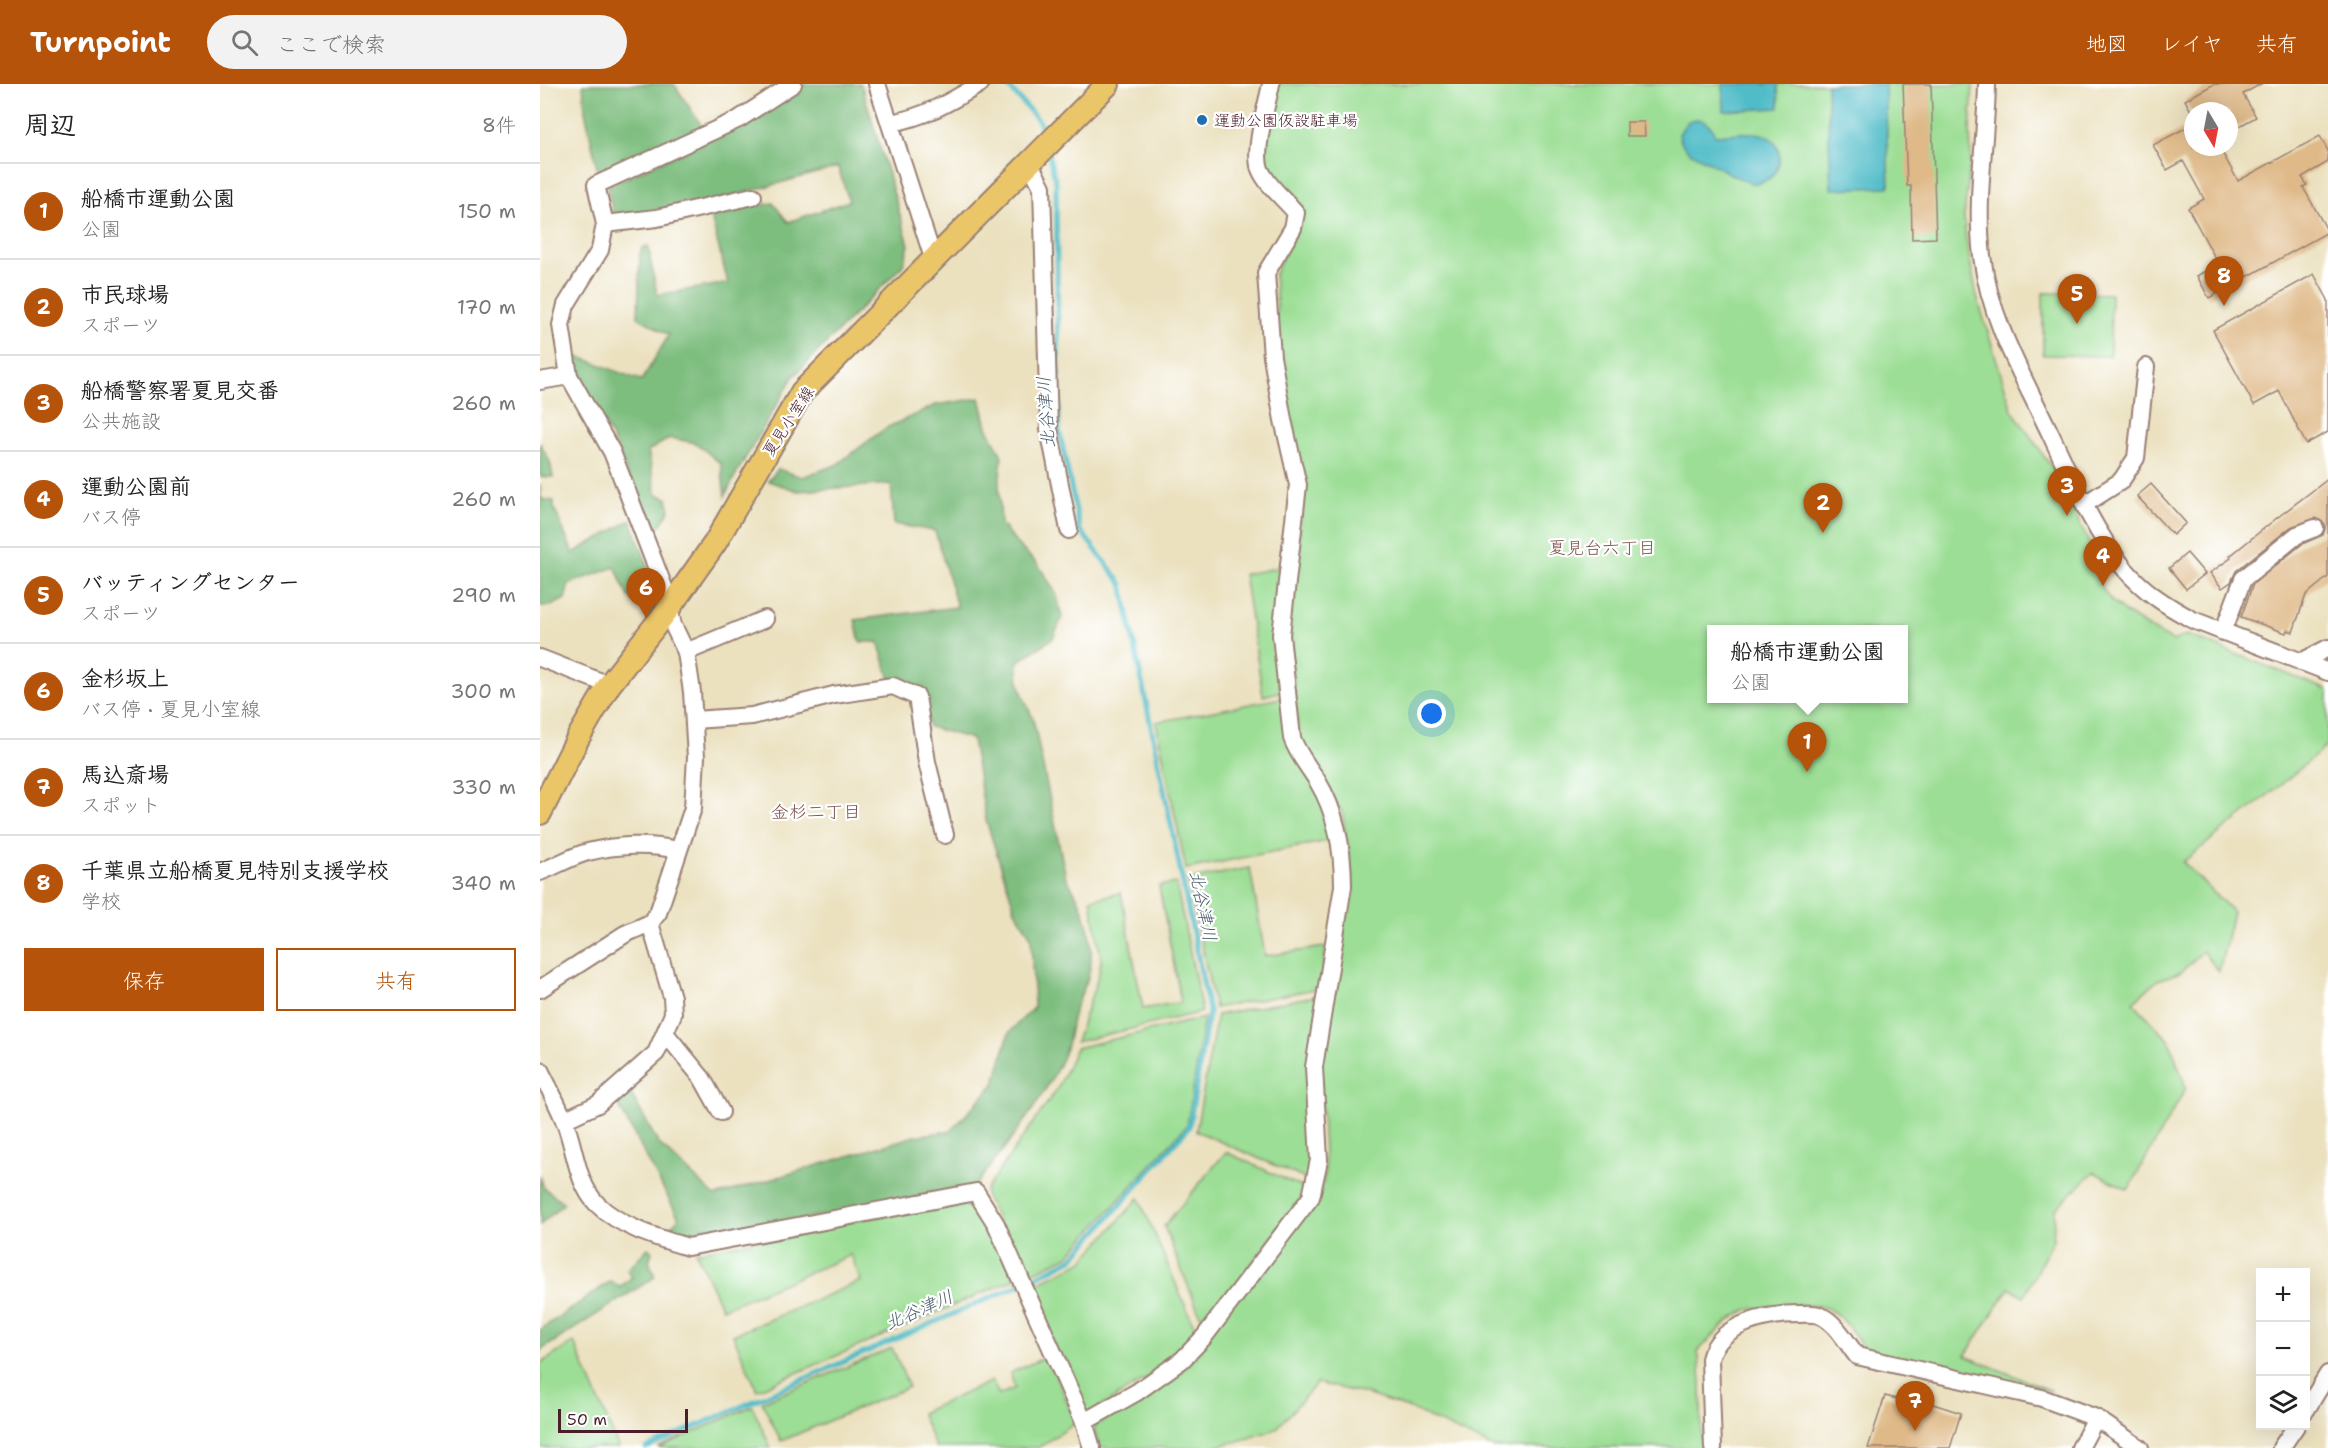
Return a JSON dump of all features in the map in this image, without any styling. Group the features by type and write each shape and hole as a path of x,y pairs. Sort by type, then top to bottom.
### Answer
{"main road":[{"name":"夏見小室線","path":"540,813 578,738 609,685 669,608 715,543 802,392 1108,84"}],"street":[{"path":"540,989 625,934 650,923 658,913 677,850 693,808 694,720 686,652 673,625 665,590 612,452 569,376 561,325 566,305 600,250 606,224 596,185 739,119 793,84"},
{"path":"877,84 933,258"},
{"path":"890,123 906,121 951,102 980,84"},
{"path":"1084,1422 1163,1374 1182,1360 1204,1337 1311,1197 1319,1160 1314,1067 1343,886 1343,862 1333,809 1318,781 1296,750 1292,738 1281,635 1298,486 1272,357 1266,273 1293,228 1296,213 1266,180 1259,167 1259,149 1270,84"},
{"path":"1987,84 1981,216 1982,255 1987,285 1996,318 2012,354 2101,536 2125,569 2149,594 2193,620 2328,672"},
{"path":"1040,151 1049,429 1069,530"},
{"path":"606,224 657,218 753,196"},
{"path":"2085,504 2121,481 2136,458 2146,367"},
{"path":"540,381 569,376"},
{"path":"2223,632 2243,579 2297,535 2314,528"},
{"path":"686,652 765,618"},
{"path":"2301,662 2328,648"},
{"path":"540,658 609,685"},
{"path":"694,720 752,716 834,695 893,686 917,697 927,762 945,835"},
{"path":"540,872 586,852 646,846 661,846 677,850"},
{"path":"564,1120 598,1104 656,1053 665,1033 673,1014 672,997 650,923"},
{"path":"665,1033 702,1078 722,1112"},
{"path":"540,1070 564,1120 582,1178 598,1204 648,1235 688,1247 976,1192 996,1224 1084,1422 1092,1448"},
{"path":"1713,1448 1710,1359 1712,1350 1728,1334 1750,1320 1790,1314 1817,1315 1831,1322 1857,1356 2042,1398 2096,1418 2140,1448"},
{"path":"2310,1403 2328,1374"},
{"path":"2080,1448 2096,1418"},
{"path":"2282,1448 2293,1430"}],"green space":[{"path":"583,84 674,84 705,131 607,177 598,173 585,111"},
{"path":"802,84 861,84 909,245 903,265 793,377 725,496 721,464 696,443 670,438 648,451 656,494 667,498 670,510 661,524 649,535 618,450 570,356 589,360 642,380 669,335 638,317 642,248 648,246 657,295 728,283 710,213 773,203 788,222 849,201 838,167 710,202 657,213 613,215 608,186 743,124"},
{"path":"1277,84 1973,84 1971,156 1964,217 1977,297 2012,410 2055,472 2100,566 2099,579 2104,591 2123,611 2173,641 2187,635 2328,690 2328,745 2183,862 2233,912 2219,972 2203,951 2181,972 2158,980 2133,1002 2169,1040 2186,1088 2128,1190 2094,1172 2055,1209 2053,1240 2024,1296 2009,1288 1965,1356 2052,1391 1866,1351 1846,1323 1830,1310 1803,1305 1777,1306 1741,1313 1727,1322 1698,1351 1701,1381 1701,1448 1494,1448 1408,1408 1366,1394 1317,1383 1276,1429 1249,1438 1211,1448 1099,1448 1094,1427 1176,1371 1320,1194 1325,1174 1320,1067 1345,906 1353,887 1342,812 1299,743 1289,628 1302,510 1275,334 1277,304 1274,276 1299,222 1263,165"},
{"path":"2043,293 2111,294 2110,356 2043,355"},
{"path":"980,398 987,427 1002,456 999,485 1001,524 1039,566 1057,595 1062,618 1053,638 1018,662 1018,677 1021,691 1033,718 1066,878 1079,900 1090,936 1089,973 1074,1012 1066,1048 1038,1102 973,1189 693,1238 665,1233 679,1218 615,1099 627,1086 658,1143 715,1196 915,1136 951,1131 994,1084 1009,1033 1034,1007 1031,937 1015,910 986,820 972,739 929,727 922,692 890,679 878,642 860,642 855,620 957,607 935,531 894,524 891,484 798,491 768,481 778,469 802,477 836,465 886,428 936,405"},
{"path":"540,443 550,462 553,477 540,477"},
{"path":"540,484 541,499 554,501 554,508 573,553 631,520 658,594 647,605 640,604 630,597 615,567 569,584 565,599 551,606 540,606"},
{"path":"1277,568 1282,570 1279,692 1263,696 1244,574"},
{"path":"1281,698 1329,813 1332,837 1327,841 1186,869 1156,722"},
{"path":"1250,868 1265,956 1326,947 1320,988 1215,1008 1188,880"},
{"path":"1176,883 1202,1012 1076,1042 1099,974 1101,960 1091,899 1121,893 1143,1009 1181,1002 1159,886"},
{"path":"1320,995 1313,1172 1308,1180 1196,1131 1217,1015"},
{"path":"1204,1018 1187,1125 1068,1256 1026,1276 985,1191 1058,1088 1076,1048"},
{"path":"1226,1152 1304,1188 1301,1199 1210,1319 1204,1320 1199,1313 1164,1226"},
{"path":"540,1175 544,1188 564,1203 540,1225"},
{"path":"971,1198 976,1201 1015,1279 757,1390 733,1335 861,1281 851,1255 722,1309 696,1252"},
{"path":"1139,1198 1196,1331 1196,1338 1163,1369 1090,1413 1083,1411 1029,1287 1082,1262"},
{"path":"648,1248 652,1252 649,1261 655,1277 540,1351 540,1330 611,1281 620,1287 632,1277 627,1270"},
{"path":"574,1342 619,1448 540,1448 540,1364"},
{"path":"892,1348 909,1387 781,1441 762,1402"},
{"path":"1048,1356 1076,1423 1038,1448 936,1448 921,1413 992,1381 999,1395 1015,1388 1010,1373"},
{"path":"752,1406 771,1448 658,1448"}],"water":[{"path":"1723,84 1778,84 1779,108 1724,111"},
{"path":"1827,84 1885,84 1889,187 1831,189"},
{"path":"1698,119 1709,124 1715,135 1750,132 1770,138 1779,153 1779,162 1771,177 1763,182 1748,182 1685,148 1679,134 1687,122"}],"building":[{"path":"1903,84 1931,84 1936,238 1912,239 1911,186 1907,186"},
{"path":"2214,84 2261,84 2243,94 2256,117 2238,127 2238,102 2186,102 2185,100"},
{"path":"1627,122 1644,122 1645,136 1627,136"},
{"path":"2184,129 2184,156 2224,156 2238,181 2320,136 2328,151 2328,162 2302,177 2307,185 2303,187 2328,232 2209,298 2197,276 2218,263 2188,208 2204,199 2183,161 2167,170 2153,145"},
{"path":"2314,274 2328,300 2328,432 2306,444 2279,391 2254,405 2213,330"},
{"path":"2328,479 2328,577 2306,595 2293,632 2287,630 2286,633 2241,617 2253,584 2302,544 2323,535 2325,524 2316,518 2291,527 2236,571 2231,582 2222,588 2210,573"},
{"path":"2151,484 2186,523 2173,535 2137,496"},
{"path":"2187,553 2205,574 2186,589 2169,568"},
{"path":"1899,1393 1961,1413 1950,1448 1868,1448 1885,1396 1897,1399"}],"waterway":[{"name":"北谷津川","path":"1006,84 1039,121 1045,140"},
{"name":"北谷津川","path":"646,1448 1022,1284 1072,1259 1189,1127 1209,1011 1122,584 1080,530 1059,429 1056,183 1048,152"}],"place":[{"name":"運動公園仮設駐車場","path":"1202,120"},
{"name":"千葉県立船橋夏見特別支援学校","path":"2224,306"},
{"name":"バッティングセンター","path":"2077,324"},
{"name":"船橋警察署夏見交番","path":"2067,516"},
{"name":"市民球場","path":"1823,533"},
{"name":"運動公園前","path":"2103,586"},
{"name":"金杉坂上","path":"646,618"},
{"name":"船橋市運動公園","path":"1807,772"},
{"name":"馬込斎場","path":"1915,1431"}],"district":[{"name":"夏見台六丁目","path":"1602,548"},
{"name":"金杉二丁目","path":"816,812"}]}
